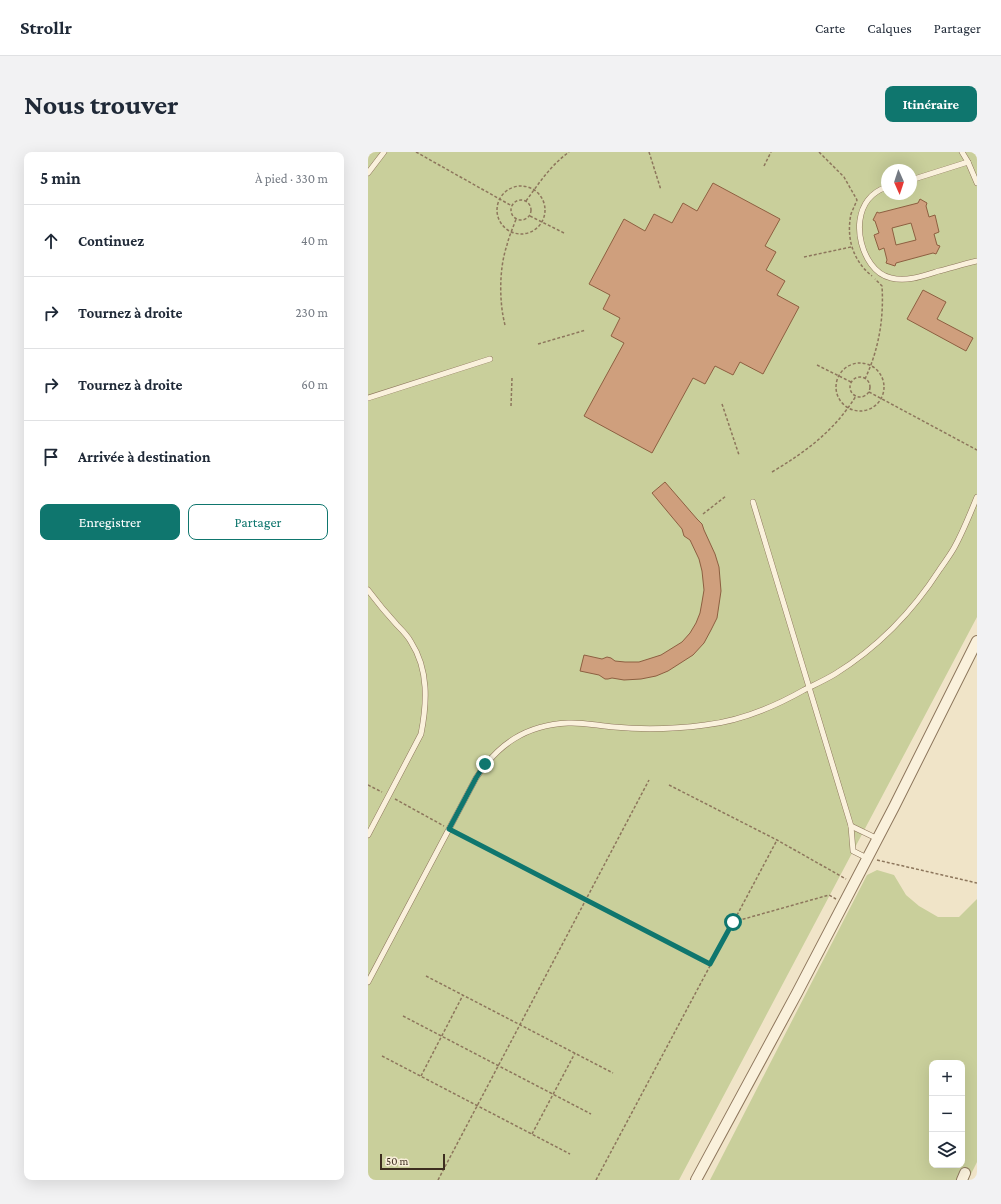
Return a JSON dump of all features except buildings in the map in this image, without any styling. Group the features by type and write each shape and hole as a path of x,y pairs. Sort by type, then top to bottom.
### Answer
{"street":[{"path":"696,1180 878,839 977,640"}],"lane":[{"path":"368,173 384,152"},
{"path":"962,152 977,183"},
{"path":"917,178 968,162"},
{"path":"881,189 866,204 862,212 859,230 861,245 868,260 881,274 890,278 913,279 977,261"},
{"path":"368,398 490,359"},
{"path":"368,982 476,778 485,764 496,752 511,740 527,731 546,725 568,722 636,729 706,725 742,717 787,700 835,674 866,652 896,625 929,587 953,549 977,497"},
{"path":"753,502 851,826 853,851 868,858"},
{"path":"368,590 411,641 418,655 422,668 425,681 426,698 421,734 368,835"},
{"path":"851,826 878,839"}],"path":[{"path":"416,152 512,206"},
{"path":"526,200 546,173 569,152"},
{"path":"649,152 661,190"},
{"path":"764,166 771,152"},
{"path":"515,187 528,187 534,190 543,200 545,207 545,215 542,222 538,227 526,234 512,232 501,224 498,218 497,211 500,199 504,194 515,187"},
{"path":"519,200 526,200 532,209 530,216 525,219 516,219 511,212 512,206 519,200"},
{"path":"530,216 564,233"},
{"path":"505,325 501,293 502,269 506,246 516,219"},
{"path":"804,257 851,247"},
{"path":"538,344 586,330"},
{"path":"865,364 871,366 880,374 883,380 883,392 881,398 878,403 867,410 861,411 848,408 837,394 837,382 839,376 843,371 853,365 865,364"},
{"path":"817,365 851,382"},
{"path":"859,377 865,379 869,383 869,392 862,397 856,396 850,389 851,382 859,377"},
{"path":"511,406 512,378"},
{"path":"869,392 977,450"},
{"path":"772,472 812,446 828,432 856,396"},
{"path":"722,404 739,455"},
{"path":"703,514 726,496"},
{"path":"438,1180 649,780"},
{"path":"669,785 777,840 854,883"},
{"path":"404,804 449,829 710,964"},
{"path":"596,1180 777,840"},
{"path":"868,858 977,883"},
{"path":"733,922 829,895 844,903"},
{"path":"426,976 613,1073"},
{"path":"420,1076 463,995"},
{"path":"403,1016 591,1114"},
{"path":"532,1134 575,1053"},
{"path":"382,1056 570,1154"}],"green space":[{"path":"368,152 977,152 977,617 679,1180 368,1180"},
{"path":"877,870 894,875 906,895 919,906 938,917 959,917 977,899 977,1162 968,1180 710,1180 867,875"}],"route":[{"path":"485,764 449,829 710,964 733,922"}]}
